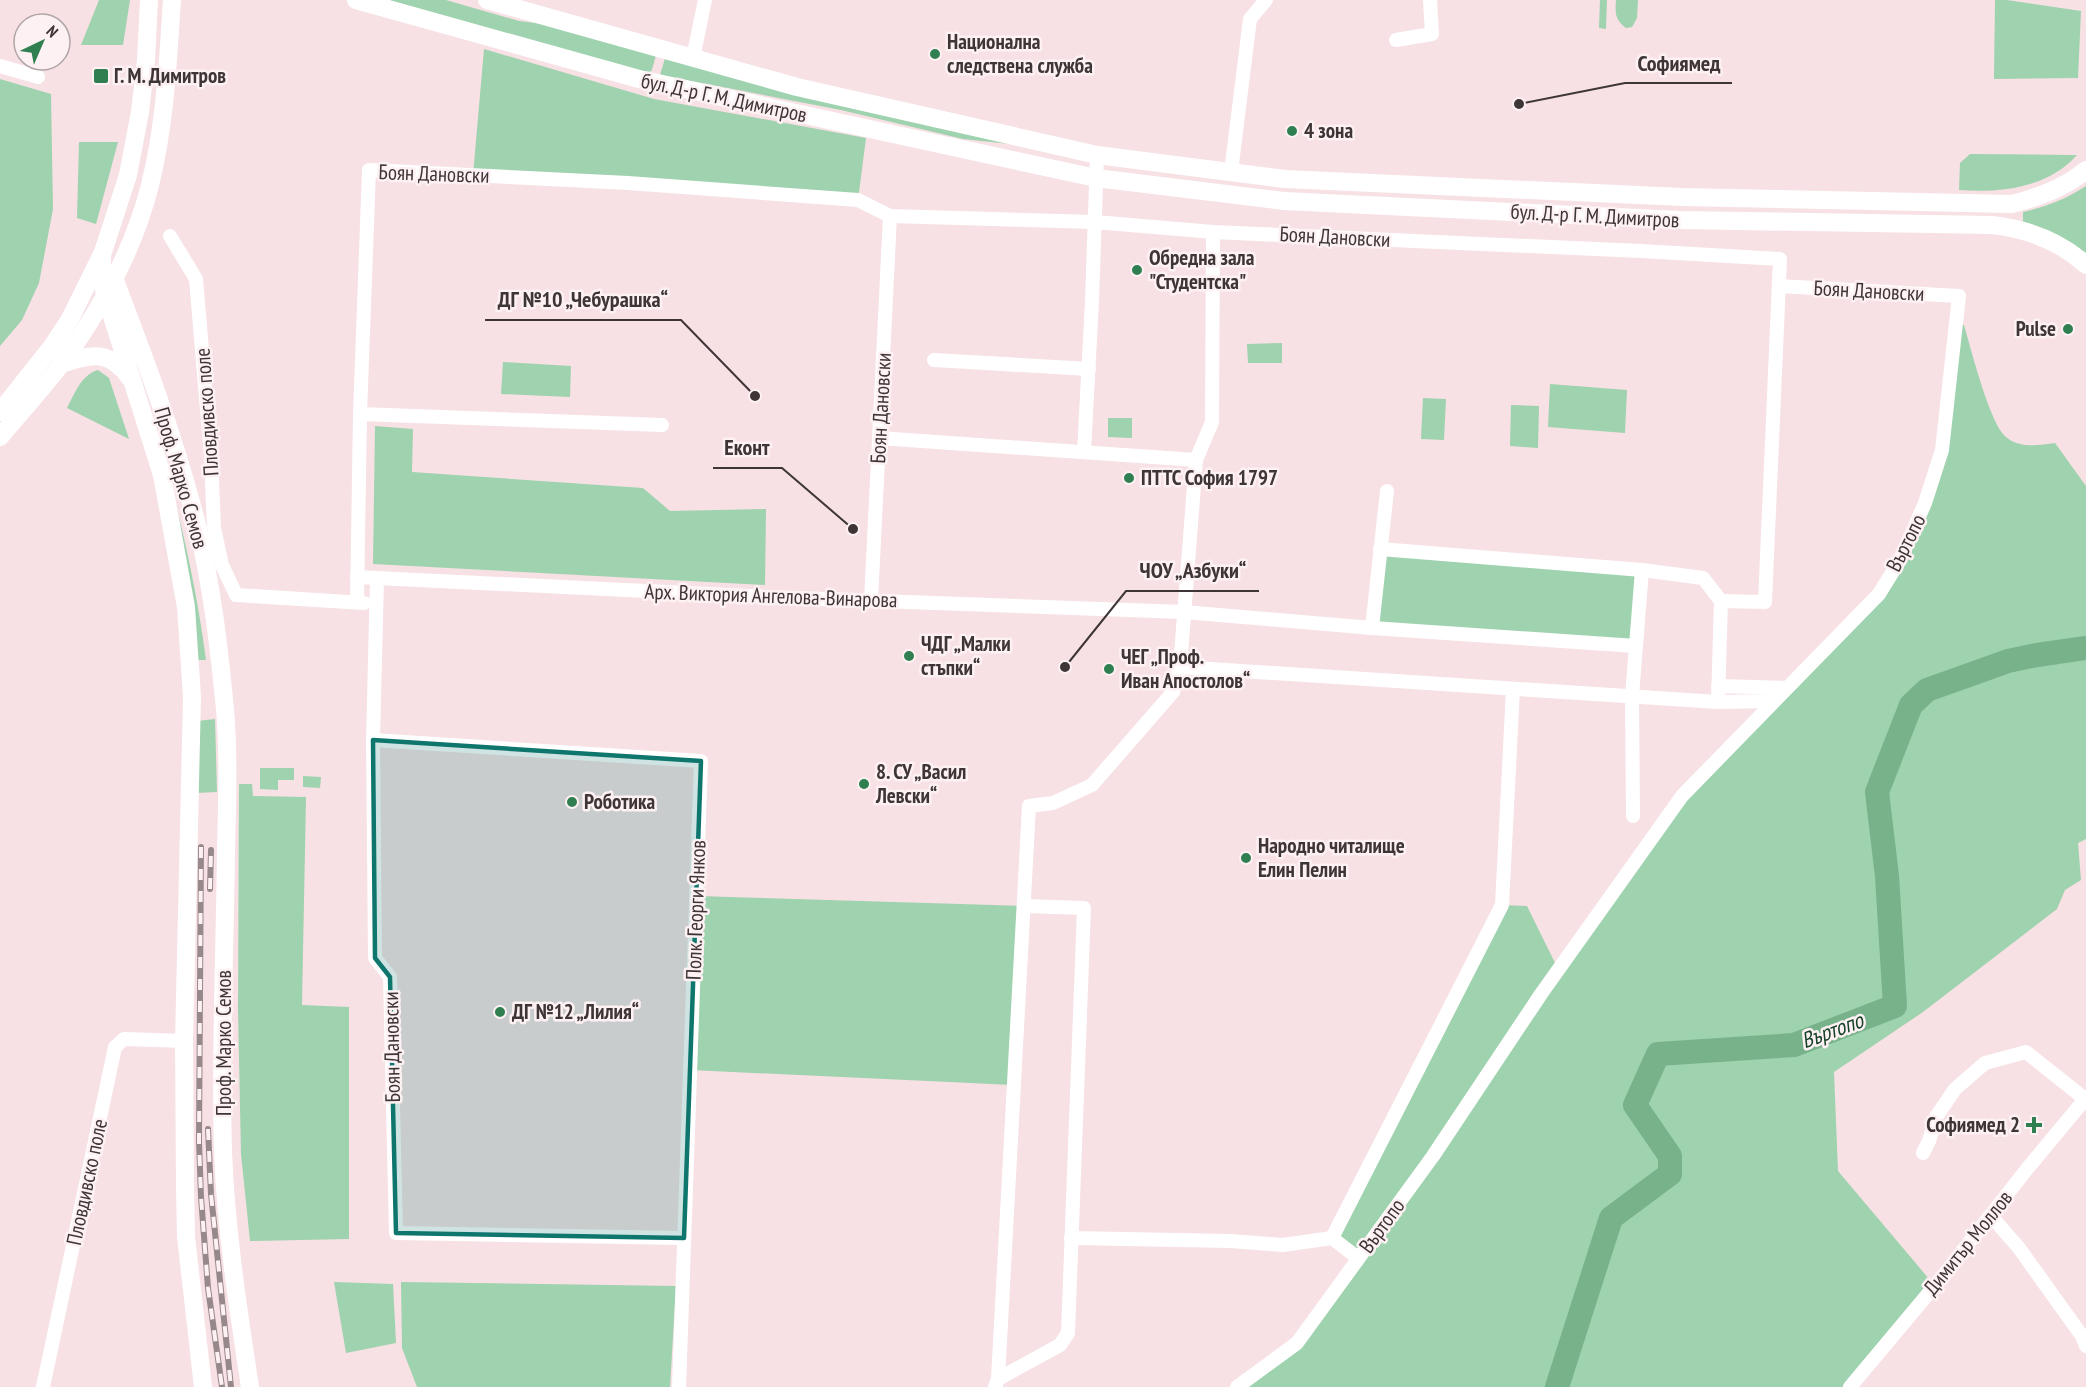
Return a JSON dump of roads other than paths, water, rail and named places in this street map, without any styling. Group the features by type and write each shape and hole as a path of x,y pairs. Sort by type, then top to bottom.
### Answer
{"main road":[{"path":"0,437 61,364 103,275 141,112 149,0"},
{"path":"0,412 53,345 103,275 141,213 155,164 168,62 172,0"},
{"name":"бул. Д-р Г. М. Димитров","path":"356,0 639,79 1096,178 1284,201 1678,220 1992,225 2017,229 2045,238 2065,248 2086,265"},
{"name":"бул. Д-р Г. М. Димитров","path":"487,0 797,87 1097,155 1285,179 1648,195 2012,204 2036,198 2057,189 2086,170"},
{"name":"Проф. Марко Семов","path":"103,275 162,475 186,607 192,697 184,1041 186,1237 203,1387"},
{"name":"Проф. Марко Семов","path":"103,275 180,461 198,527 211,594 223,697 227,798 223,1149 229,1243 250,1387"},
{"path":"61,364 84,357 106,357 116,362 133,382"},
{"path":"192,697 223,697"}],"street":[{"path":"693,58 705,0"},
{"path":"1231,172 1250,19 1266,0"},
{"path":"1396,40 1432,34 1430,0"},
{"path":"0,66 38,77"},
{"path":"1084,452 1097,155"},
{"name":"Боян Дановски","path":"357,602 360,414 369,170 628,183 858,200 891,216 1095,222 1213,231 1641,250 1780,259 1779,286 1959,296"},
{"name":"Боян Дановски","path":"871,601 891,216"},
{"path":"997,1383 1029,806 1053,803 1092,785 1173,692 1180,667 1196,460 1212,422 1213,231"},
{"name":"Пловдивско поле","path":"170,236 196,279 211,457 214,528 222,565 236,595 376,603"},
{"path":"1721,601 1765,602 1779,286"},
{"name":"Въртопо","path":"1237,1387 1297,1343 1433,1156 1541,994 1682,796 1878,594 1900,560 1926,503 1942,450 1959,296"},
{"path":"934,360 1089,369"},
{"path":"360,414 662,425"},
{"path":"879,438 1196,460"},
{"path":"1372,628 1387,491"},
{"path":"1380,549 1642,570 1703,578 1721,601 1718,702"},
{"path":"1633,816 1632,696 1642,570"},
{"name":"Арх. Виктория Ангелова-Винарова","path":"357,577 871,601 1184,612 1372,628 1636,646"},
{"name":"Боян Дановски","path":"377,578 372,740 375,958 390,977 396,1233 684,1238"},
{"path":"1180,667 1718,702 1773,701"},
{"path":"1718,686 1786,688"},
{"path":"1332,1238 1502,905 1513,689"},
{"name":"Полк. Георги Янков","path":"372,740 701,761 679,1387"},
{"path":"997,1383 1060,1345 1068,1334 1084,908 1023,906"},
{"name":"Пловдивско поле","path":"43,1387 115,1047 124,1040 184,1041"},
{"path":"1923,1153 1936,1117 1955,1089 1985,1063 2026,1052 2086,1098"},
{"name":"Димитър Моллов","path":"1850,1387 2086,1098"},
{"path":"1991,1216 2019,1248 2082,1336 2086,1346"},
{"path":"1071,1238 1231,1241 1283,1245 1332,1238 1358,1258"}],"waterway":[{"name":"Въртопо","path":"1557,1387 1611,1218 1670,1174 1670,1156 1635,1105 1658,1054 1794,1045 1895,1006 1887,876 1877,792 1911,705 1927,690 2008,661 2086,648"}],"railway":[{"path":"201,847 199,1141 201,1197 208,1288 222,1387"},
{"path":"210,889 211,850"},
{"path":"208,1129 211,1194 231,1387"}],"place":[{"name":"Национална следствена служба","path":"935,54"},
{"name":"Г. М. Димитров","path":"101,76"},
{"name":"Софиямед","path":"1519,104"},
{"name":"4 зона","path":"1292,131"},
{"name":"Обредна зала \"Студентска\"","path":"1137,270"},
{"name":"Pulse","path":"2068,329"},
{"name":"ДГ №10 „Чебурашка“","path":"755,396"},
{"name":"ПТТС София 1797","path":"1129,478"},
{"name":"Еконт","path":"853,529"},
{"name":"ЧДГ „Малки стъпки“","path":"909,656"},
{"name":"ЧОУ „Азбуки“","path":"1065,667"},
{"name":"ЧЕГ „Проф. Иван Апостолов“","path":"1109,669"},
{"name":"8. СУ „Васил Левски“","path":"864,784"},
{"name":"Роботика","path":"572,802"},
{"name":"Народно читалище Елин Пелин","path":"1246,858"},
{"name":"ДГ №12 „Лилия“","path":"500,1012"},
{"name":"Софиямед 2","path":"2034,1125"}]}
